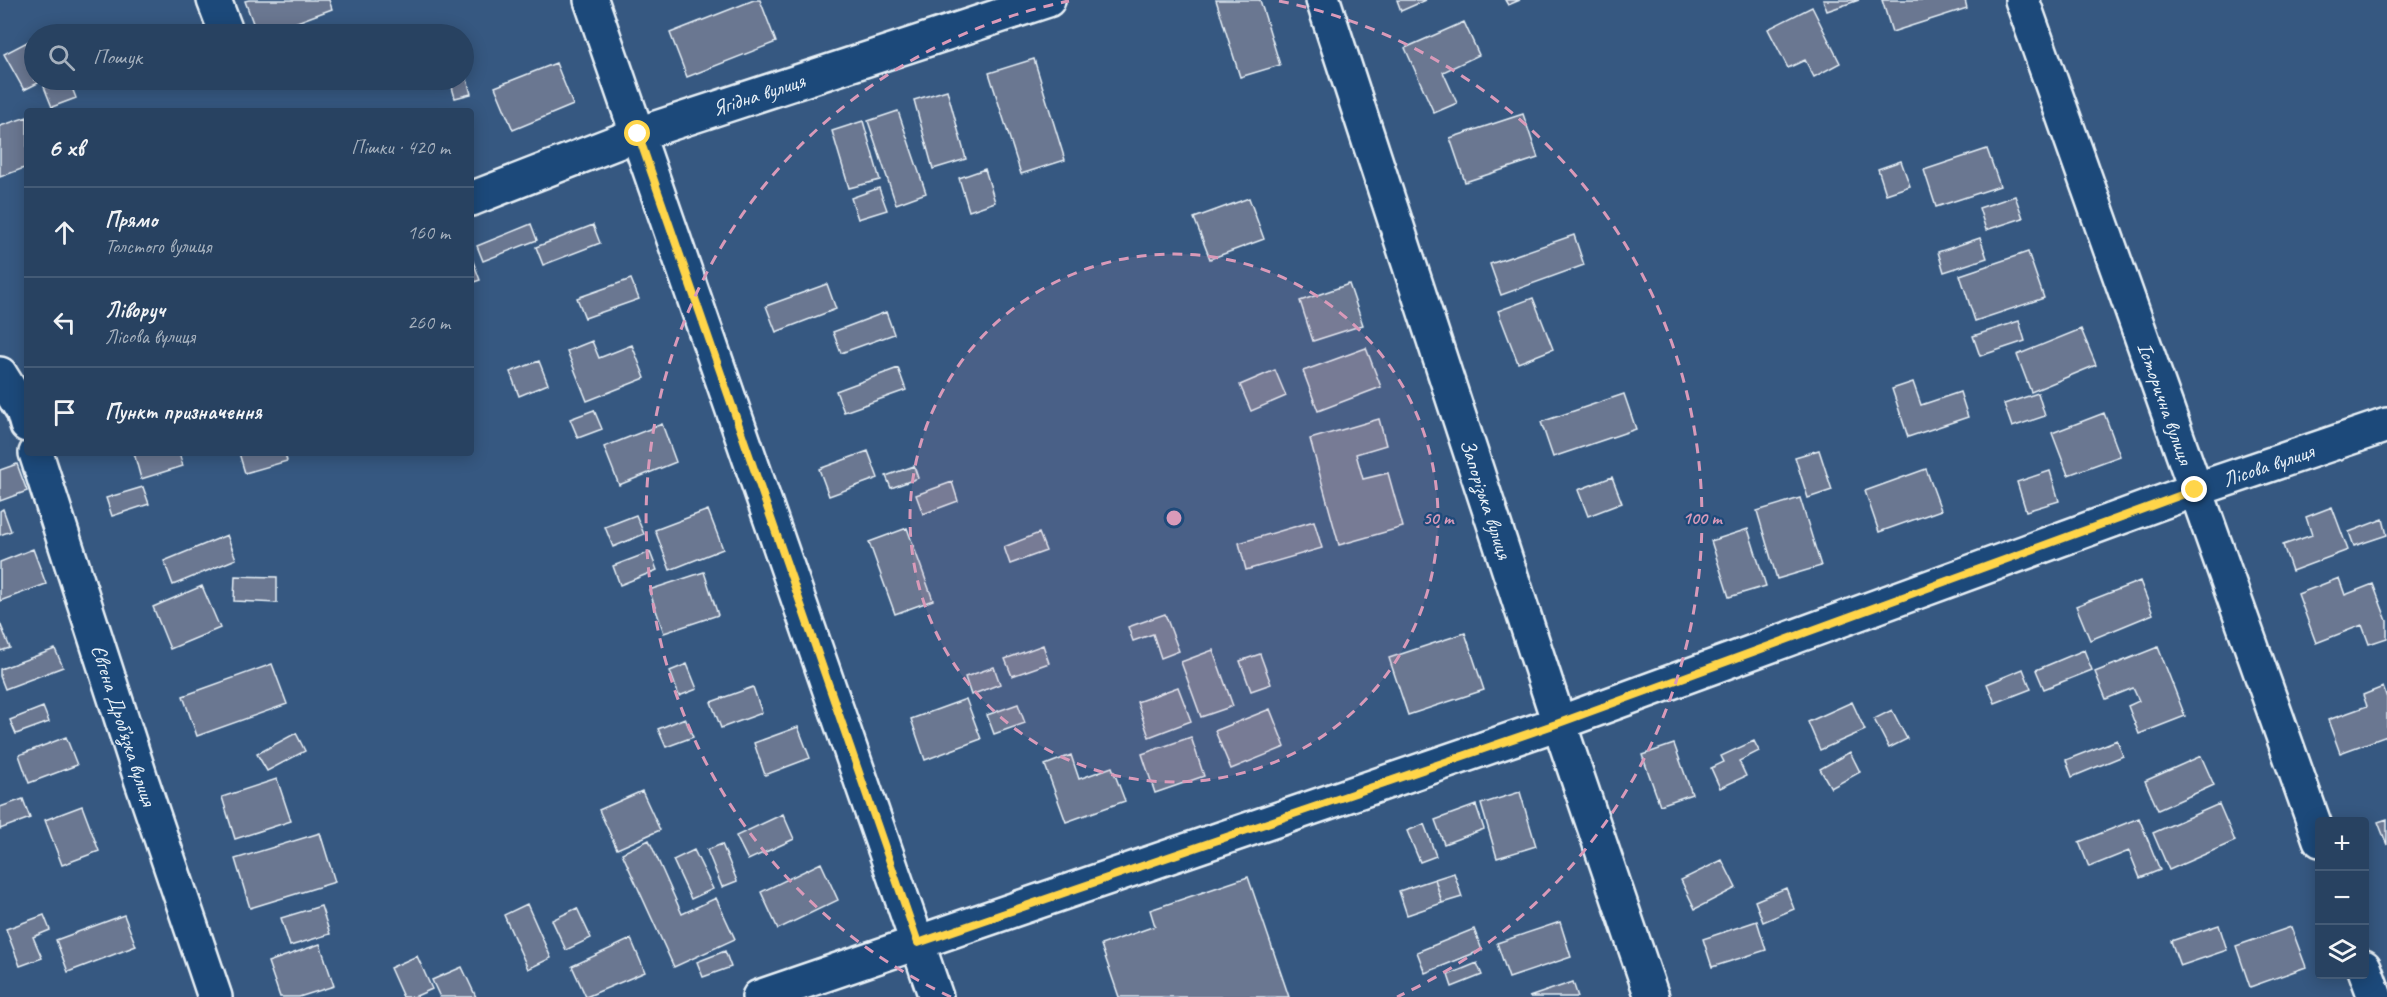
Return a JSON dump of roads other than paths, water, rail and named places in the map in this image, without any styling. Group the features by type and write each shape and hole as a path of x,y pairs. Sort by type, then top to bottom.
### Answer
{"street":[{"path":"214,0 223,24"},
{"path":"591,0 936,997"},
{"name":"Ягідна вулиця","path":"474,198 638,134 1048,0"},
{"name":"Запорізька вулиця","path":"1323,0 1559,723 1652,997"},
{"name":"Історична вулиця","path":"2022,0 2315,829"},
{"path":"7,376 24,417"},
{"name":"Лісова вулиця","path":"759,997 1559,723 2195,490 2387,425"},
{"name":"Євгена Дроб’язка вулиця","path":"37,456 141,779 215,997"},
{"path":"2368,979 2375,997"}]}
